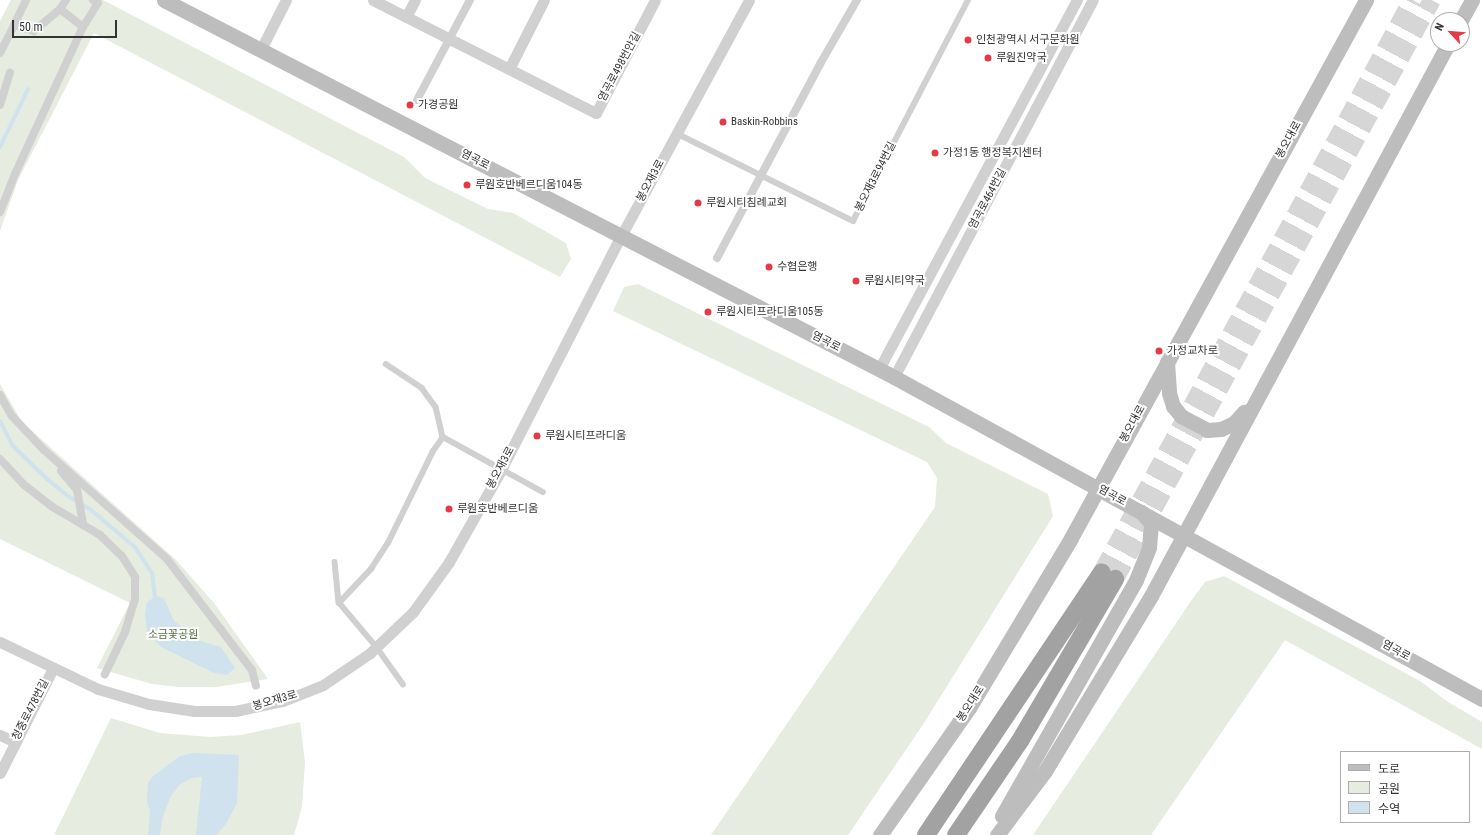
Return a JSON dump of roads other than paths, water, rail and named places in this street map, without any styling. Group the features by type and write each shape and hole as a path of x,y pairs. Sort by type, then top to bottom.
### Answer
{"highway":[{"path":"926,835 984,750 1108,575 1020,741 962,835"},
{"path":"956,835 1020,741"},
{"path":"916,835 984,750"}],"main road":[{"name":"염곡로","path":"164,0 894,377 1482,698"},
{"name":"봉오대로","path":"880,835 969,708 1071,538 1366,0"},
{"path":"1465,12 1472,0"},
{"path":"997,835 1046,771 1185,536 1255,400 1444,52"},
{"path":"1167,362 1173,406 1181,416 1193,424 1207,430 1221,429 1234,423 1255,400"},
{"path":"992,835 1031,761 1136,580 1149,547 1151,524 1141,512"}],"street":[{"path":"0,53 26,0"},
{"path":"14,25 34,31 60,10 66,0"},
{"path":"0,212 3,194 83,27 98,3 93,0"},
{"path":"261,49 286,0"},
{"name":"염곡로498번안길","path":"373,0 596,112 655,0"},
{"path":"406,17 415,0"},
{"path":"417,100 470,0"},
{"path":"509,69 544,0"},
{"name":"봉오재3로","path":"0,642 98,689 149,704 194,710 235,711 276,703 323,685 376,647 413,612 430,590 501,470 621,236 749,0"},
{"path":"718,258 857,0"},
{"name":"염곡로464번길","path":"878,369 1077,0"},
{"name":"염곡로464번길","path":"894,377 1091,1"},
{"path":"60,10 83,27"},
{"path":"0,105 10,73"},
{"path":"894,341 898,351 909,348"},
{"path":"0,395 11,415 44,450 77,490 83,524"},
{"path":"44,450 167,560 252,670 256,686"},
{"path":"0,459 23,484 51,506 100,535 122,556 135,577 135,599 125,632 105,674"},
{"name":"청중로478번길","path":"0,773 53,668"},
{"path":"0,735 15,742"}],"lane":[{"name":"봉오재3로94번길","path":"676,133 853,221 968,0"},
{"path":"386,364 422,388 436,407 443,437 543,492"},
{"path":"339,603 371,569 388,542 432,451 443,437"},
{"path":"335,562 339,603 376,647 403,684"}],"water":[{"path":"155,596 164,598 173,619 187,633 203,642 221,647 235,668 227,675 214,673 161,647 147,632 145,613 147,603"},
{"path":"193,753 239,755 237,803 226,824 216,835 196,835 202,777 192,778 179,785 170,798 163,816 160,835 148,835 150,811 147,802 148,784 152,777 180,756"}],"waterway":[{"path":"0,147 28,89"},
{"path":"0,421 13,446 47,479 68,496 91,510 135,547 152,573 155,596"}],"tunnel":[{"path":"1102,572 1412,0"},
{"path":"1115,579 1432,0"}],"place":[{"name":"인천광역시 서구문화원","path":"968,40"},
{"name":"루원진약국","path":"988,58"},
{"name":"가경공원","path":"410,105"},
{"name":"Baskin-Robbins","path":"723,122"},
{"name":"가정1동 행정복지센터","path":"935,153"},
{"name":"루원호반베르디움104동","path":"467,185"},
{"name":"루원시티침례교회","path":"698,203"},
{"name":"수협은행","path":"769,267"},
{"name":"루원시티약국","path":"856,281"},
{"name":"루원시티프라디움105동","path":"708,312"},
{"name":"가정교차로","path":"1159,351"},
{"name":"루원시티프라디움","path":"537,436"},
{"name":"루원호반베르디움","path":"449,509"}],"park label":[{"name":"소금꽃공원","path":"173,635"}]}
